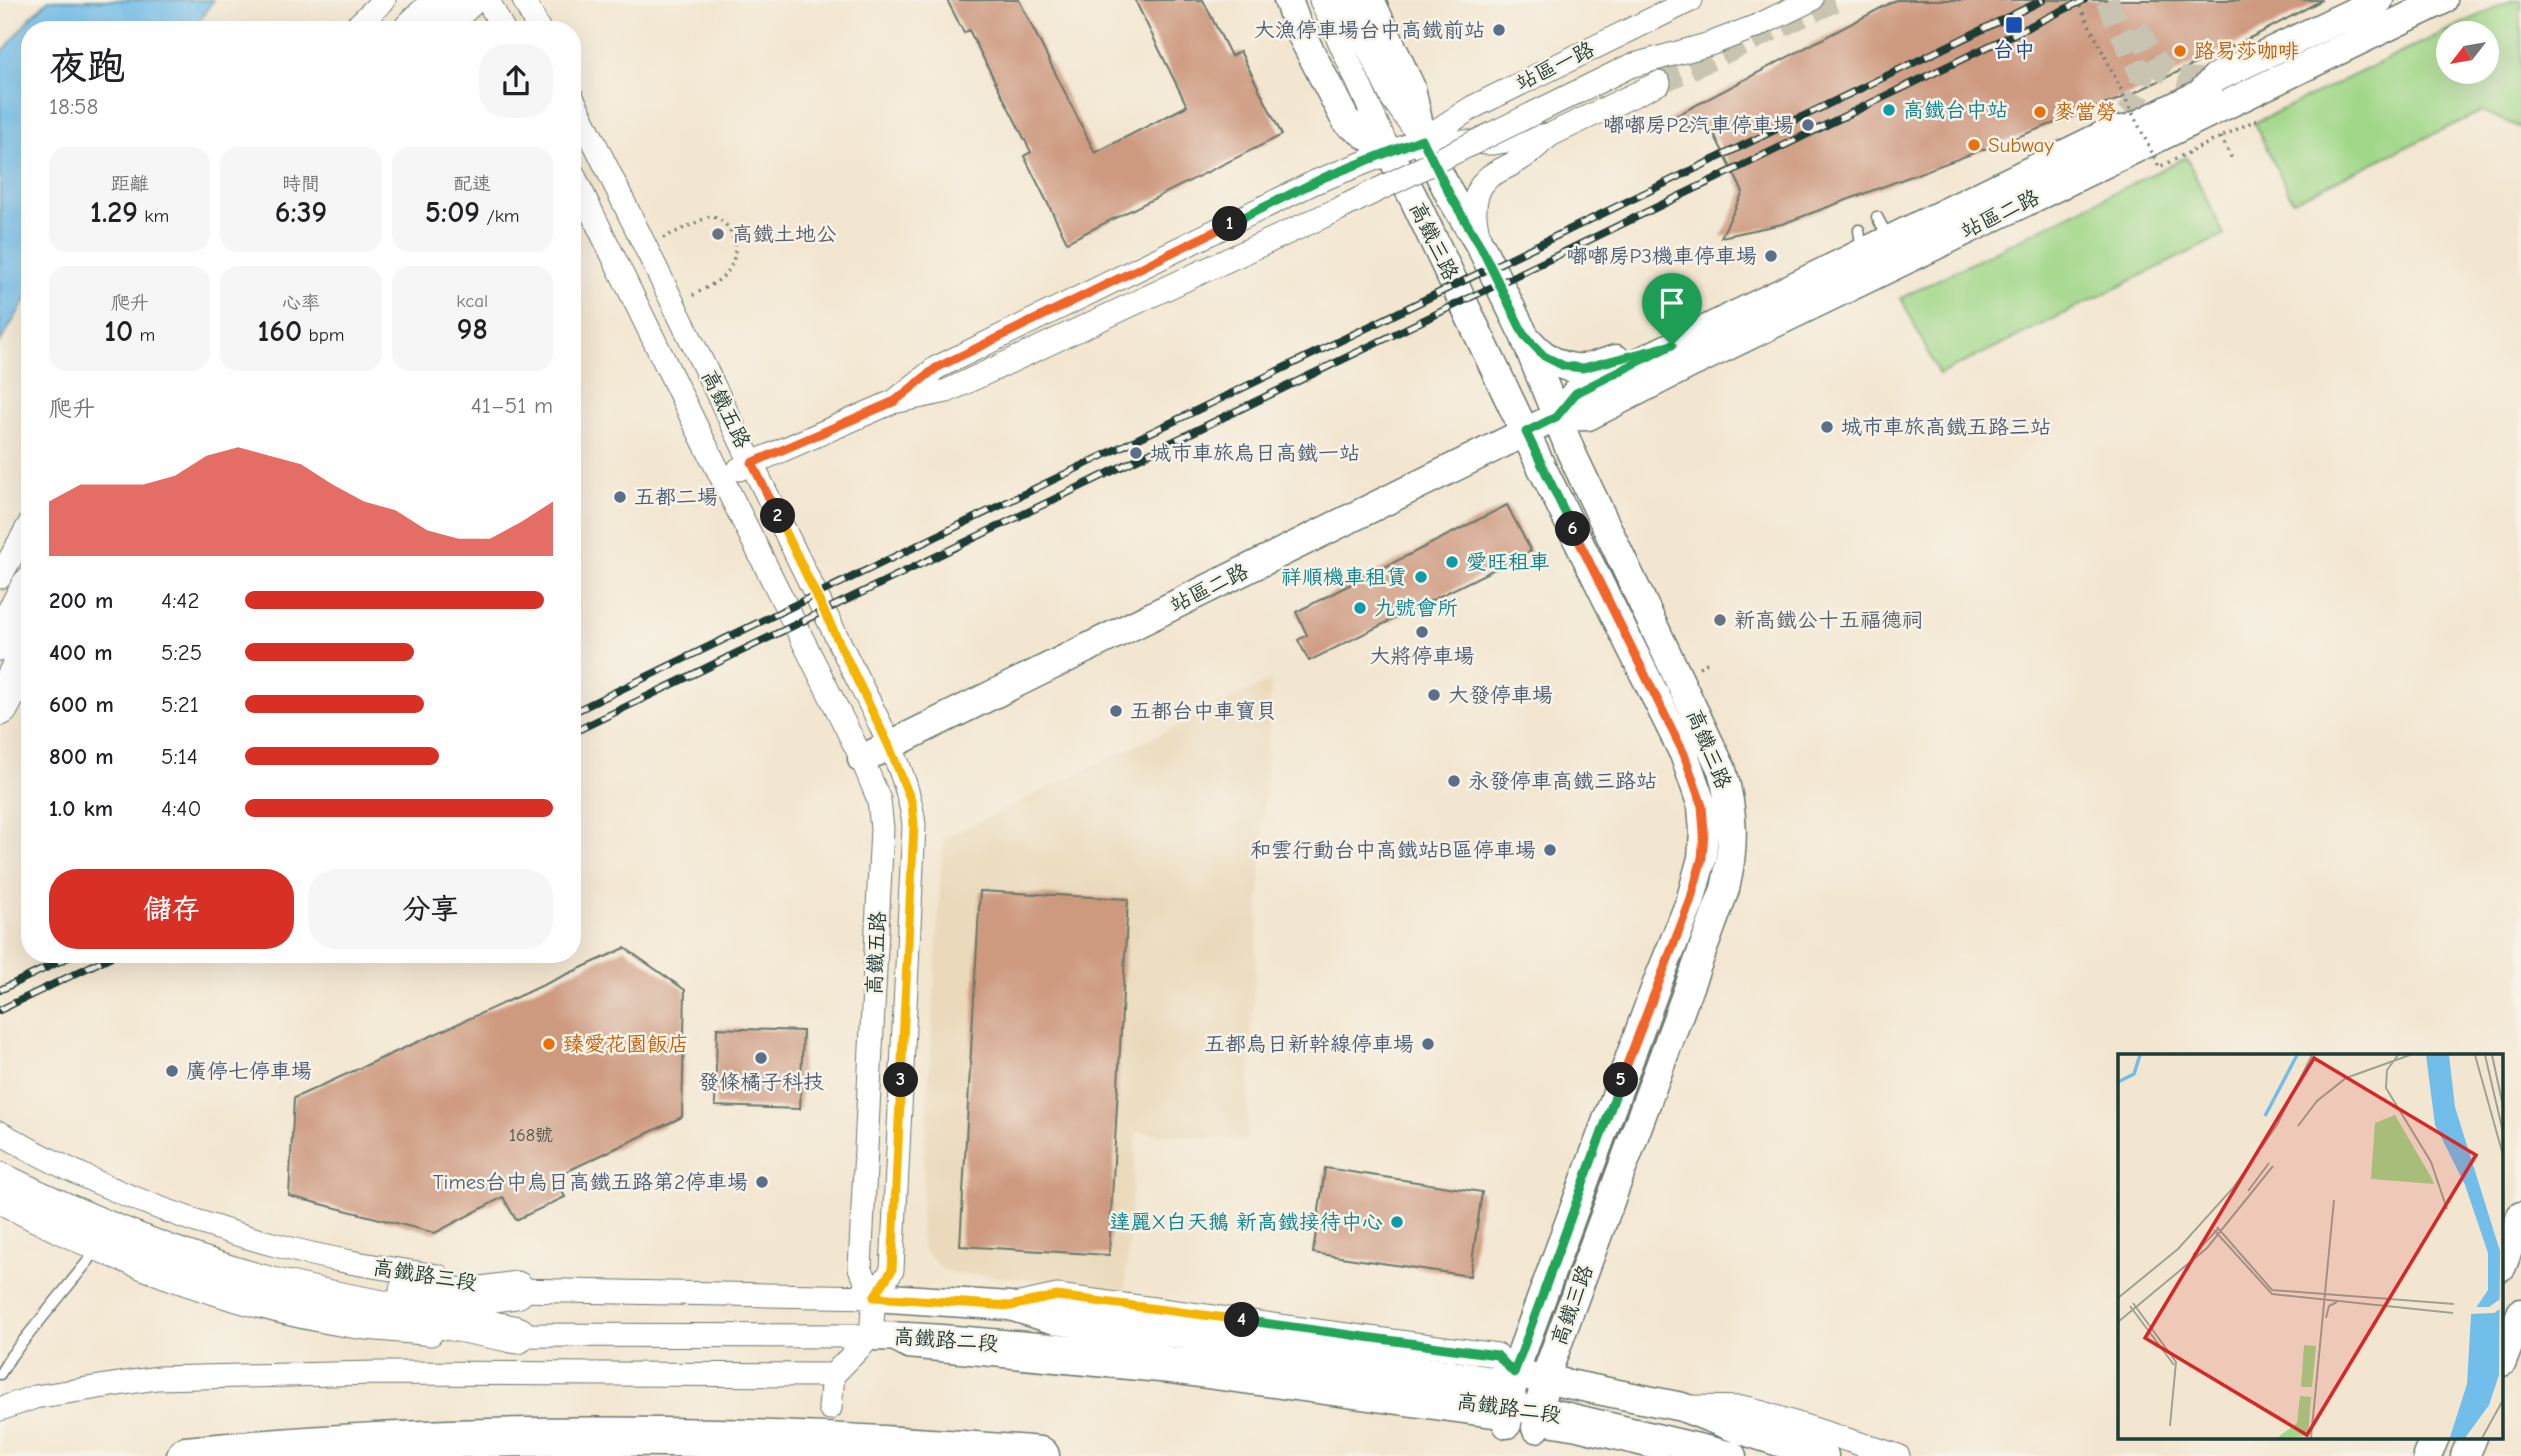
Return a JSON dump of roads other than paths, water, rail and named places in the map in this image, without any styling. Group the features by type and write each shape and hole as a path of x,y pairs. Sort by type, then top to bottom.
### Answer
{"highway":[{"path":"421,21 443,0"},
{"path":"0,642 21,603"},
{"path":"0,707 21,666"},
{"path":"0,1156 174,1245 268,1262 355,1283 466,1297 516,1290"},
{"path":"0,1181 71,1216 174,1245 311,1295 517,1335"},
{"path":"186,1456 288,1446 496,1436 589,1435 814,1441 1040,1456"}],"street":[{"path":"362,21 384,0"},
{"path":"454,21 477,0"},
{"path":"488,0 498,21"},
{"path":"524,0 534,21"},
{"name":"高鐵三路","path":"1288,0 1299,30 1346,121 1389,151"},
{"name":"高鐵三路","path":"1321,0 1389,151 1684,754 1702,806 1702,858 1690,902 1658,981 1514,1373 1522,1420"},
{"name":"高鐵三路","path":"1345,0 1392,98 1422,139 1451,197 1481,247 1524,335 1556,417 1721,770 1729,796 1733,831 1732,859 1725,889 1545,1378 1522,1420"},
{"name":"高鐵三路","path":"1370,0 1411,88 1422,139"},
{"name":"站區一路","path":"722,477 895,401 936,368 1315,182 1422,139 1473,107 1691,0"},
{"path":"895,401 947,391 1339,209 1630,66 1710,44 1757,26 1811,0"},
{"name":"站區二路","path":"862,759 1556,417 1576,393 1672,345 1856,244 1906,230 2110,132 2129,130 2200,94 2216,78 2379,0"},
{"name":"站區二路","path":"1556,417 1588,416 1688,365 2443,0"},
{"path":"1576,55 1563,66 1558,76 1560,98 1566,106 1577,111 1589,113 1604,110"},
{"name":"站區一路","path":"1422,139 1491,143 1550,135 1659,83"},
{"name":"高鐵五路","path":"581,115 889,746 912,803 914,825 892,1270 874,1297 871,1336"},
{"path":"1481,247 1474,212 1475,200 1481,186 1489,177 1521,159 1550,135"},
{"name":"高鐵五路","path":"581,190 862,759 879,800 883,829 860,1268 874,1297"},
{"path":"1524,335 1535,348 1554,362 1583,368 1672,345"},
{"path":"0,577 21,539"},
{"path":"0,727 21,688"},
{"name":"高鐵路三段","path":"0,1133 102,1185 204,1223 276,1245 362,1265 516,1290 874,1297"},
{"path":"0,1202 64,1236 164,1276 264,1307 351,1326 455,1337 871,1336"},
{"path":"2504,1261 2521,1216"},
{"name":"高鐵路二段","path":"874,1297 1010,1306 1055,1320 1173,1333 1493,1381 1514,1373 1545,1378 1682,1407 1741,1430 1824,1456"},
{"path":"2504,1357 2521,1313"},
{"path":"830,1408 833,1375 871,1336"},
{"name":"高鐵路二段","path":"871,1336 908,1336 1056,1348 1174,1361 1463,1402 1522,1420 1732,1456"},
{"path":"0,1409 35,1397 158,1378 375,1373 833,1375"},
{"name":"高鐵路二段","path":"1682,1407 1747,1408 1898,1456"},
{"path":"2427,1456 2435,1438"},
{"path":"2465,1456 2473,1438"}],"lane":[{"path":"1877,217 1879,224 1889,232 1906,230"},
{"path":"0,1374 11,1356 89,1260"},
{"name":"高鐵路二段","path":"1522,1420 1663,1456"}],"water":[{"path":"49,0 213,0 200,21 28,21"},
{"path":"21,29 21,308 0,342 0,55"}],"tunnel":[{"path":"1659,83 1836,0"},
{"path":"2107,0 2142,77 2136,101 2110,132"},
{"path":"2137,27 2151,54 2165,71 2184,79 2215,78"}],"railway":[{"path":"581,709 2043,0"},
{"path":"581,729 2084,0"},
{"path":"0,990 56,963"},
{"path":"0,1010 97,963"}],"place":[{"name":"台中","path":"2014,25"},
{"name":"大漁停車場台中高鐵前站","path":"1499,30"},
{"name":"路易莎咖啡","path":"2180,51"},
{"name":"高鐵台中站","path":"1889,110"},
{"name":"麥當勞","path":"2040,112"},
{"name":"嘟嘟房P2汽車停車場","path":"1808,125"},
{"name":"Subway","path":"1974,145"},
{"name":"高鐵土地公","path":"718,234"},
{"name":"嘟嘟房P3機車停車場","path":"1771,256"},
{"name":"城市車旅高鐵五路三站","path":"1827,427"},
{"name":"城市車旅烏日高鐵一站","path":"1136,453"},
{"name":"五都二場","path":"620,497"},
{"name":"愛旺租車","path":"1452,562"},
{"name":"祥順機車租賃","path":"1421,577"},
{"name":"九號會所","path":"1360,608"},
{"name":"新高鐵公十五福德祠","path":"1720,620"},
{"name":"大將停車場","path":"1422,632"},
{"name":"大發停車場","path":"1434,695"},
{"name":"五都台中車寶貝","path":"1116,711"},
{"name":"永發停車高鐵三路站","path":"1454,781"},
{"name":"和雲行動台中高鐵站B區停車場","path":"1550,850"},
{"name":"臻愛花園飯店","path":"549,1044"},
{"name":"五都烏日新幹線停車場","path":"1428,1044"},
{"name":"發條橘子科技","path":"761,1058"},
{"name":"廣停七停車場","path":"172,1071"},
{"name":"Times台中烏日高鐵五路第2停車場","path":"762,1182"},
{"name":"達麗X白天鵝 新高鐵接待中心","path":"1397,1222"}]}
